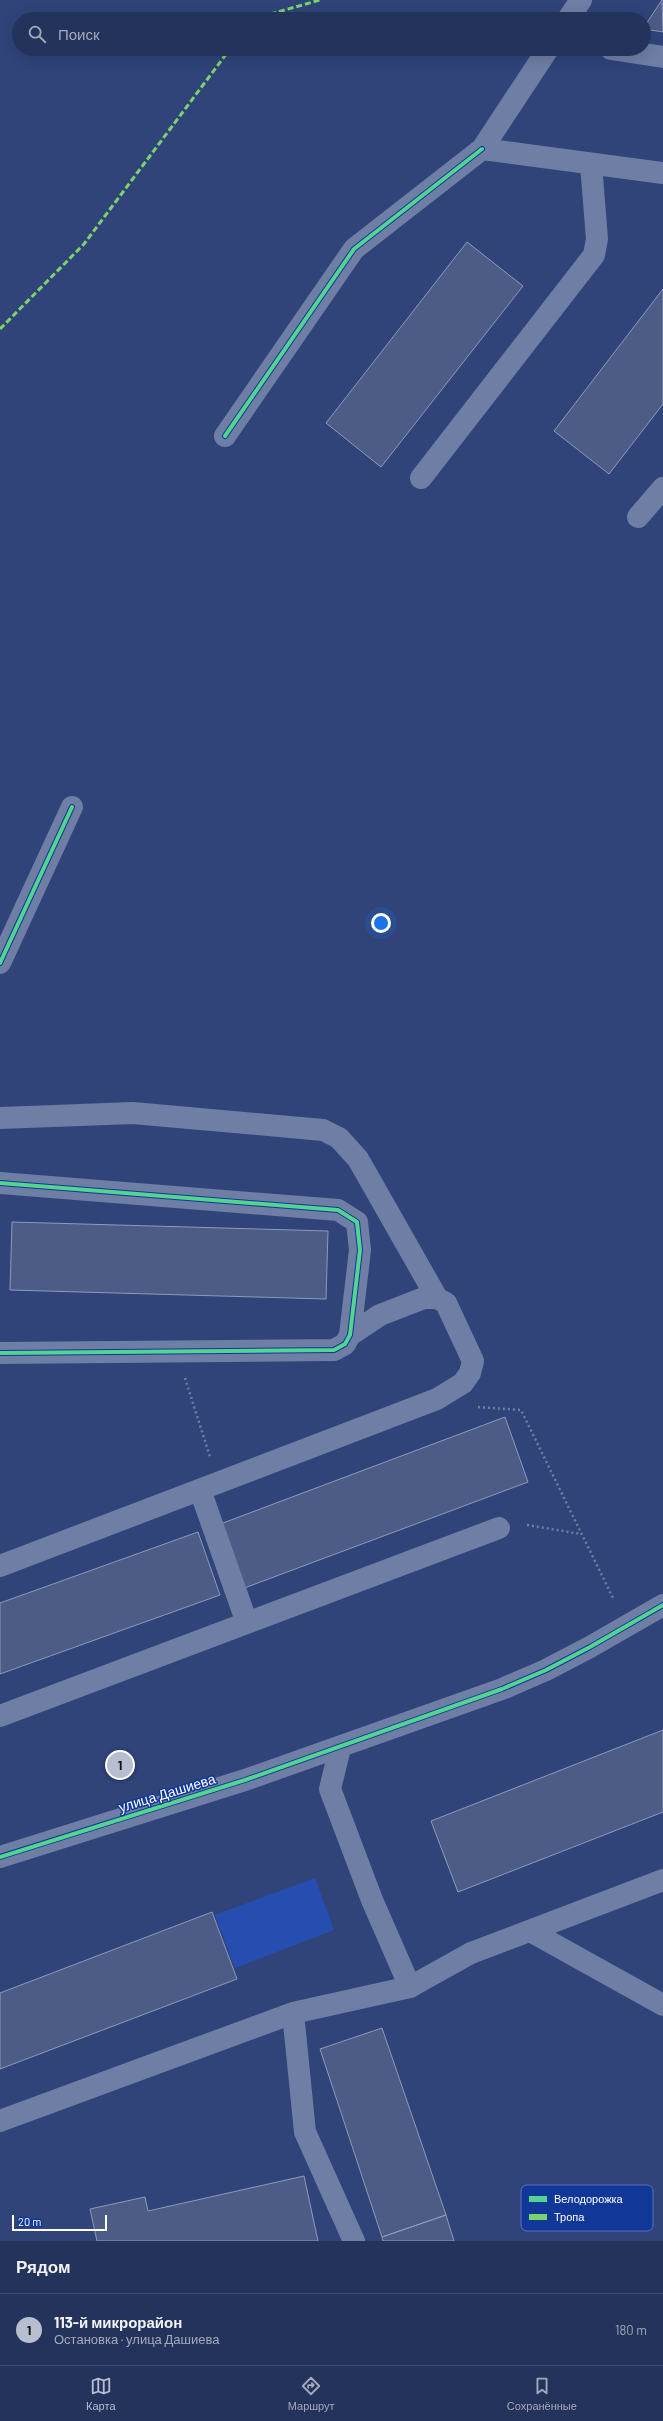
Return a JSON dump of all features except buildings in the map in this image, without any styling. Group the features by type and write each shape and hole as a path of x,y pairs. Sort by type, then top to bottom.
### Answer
{"street":[{"path":"573,12 581,0"},
{"path":"651,55 663,57"},
{"path":"225,436 354,249 482,149 543,56"},
{"path":"482,149 663,173"},
{"path":"421,478 594,255 597,239 591,164"},
{"path":"638,517 663,488"},
{"path":"0,963 72,807"},
{"path":"0,1118 133,1113 323,1130 339,1138 358,1159 437,1298"},
{"path":"0,1183 338,1210 357,1222 360,1250 350,1335 345,1344 334,1350 0,1353"},
{"path":"0,1566 437,1399 463,1383 470,1373 473,1361 446,1303 437,1298 424,1298 380,1315 350,1335"},
{"path":"209,1486 247,1623"},
{"path":"0,1716 499,1528"},
{"name":"улица Дашиева","path":"0,1857 340,1748 502,1689 546,1670 663,1605"},
{"path":"340,1748 330,1788 372,1900 410,1987"},
{"path":"0,2122 293,2013 410,1987 471,1953 663,1880"},
{"path":"530,1931 663,2005"},
{"path":"293,2013 305,2132 354,2241"}],"path":[{"path":"176,1351 209,1486"},
{"path":"463,1383 472,1406 521,1410 616,1604"},
{"path":"499,1528 512,1523 581,1534"}],"shaded area":[{"path":"315,1878 334,1930 235,1968 215,1915"}],"marked path":[{"path":"278,12 320,0"},
{"path":"0,329 84,244 225,56"}],"cycle path":[{"path":"225,436 354,249 482,149"},
{"path":"0,963 72,807"},
{"path":"0,1183 338,1210 357,1222 360,1250 350,1335 345,1344 334,1350 0,1353"},
{"path":"0,1857 245,1780 502,1689 546,1670 590,1647 663,1605"}],"place":[{"name":"113-й микрорайон","path":"120,1765"}]}
